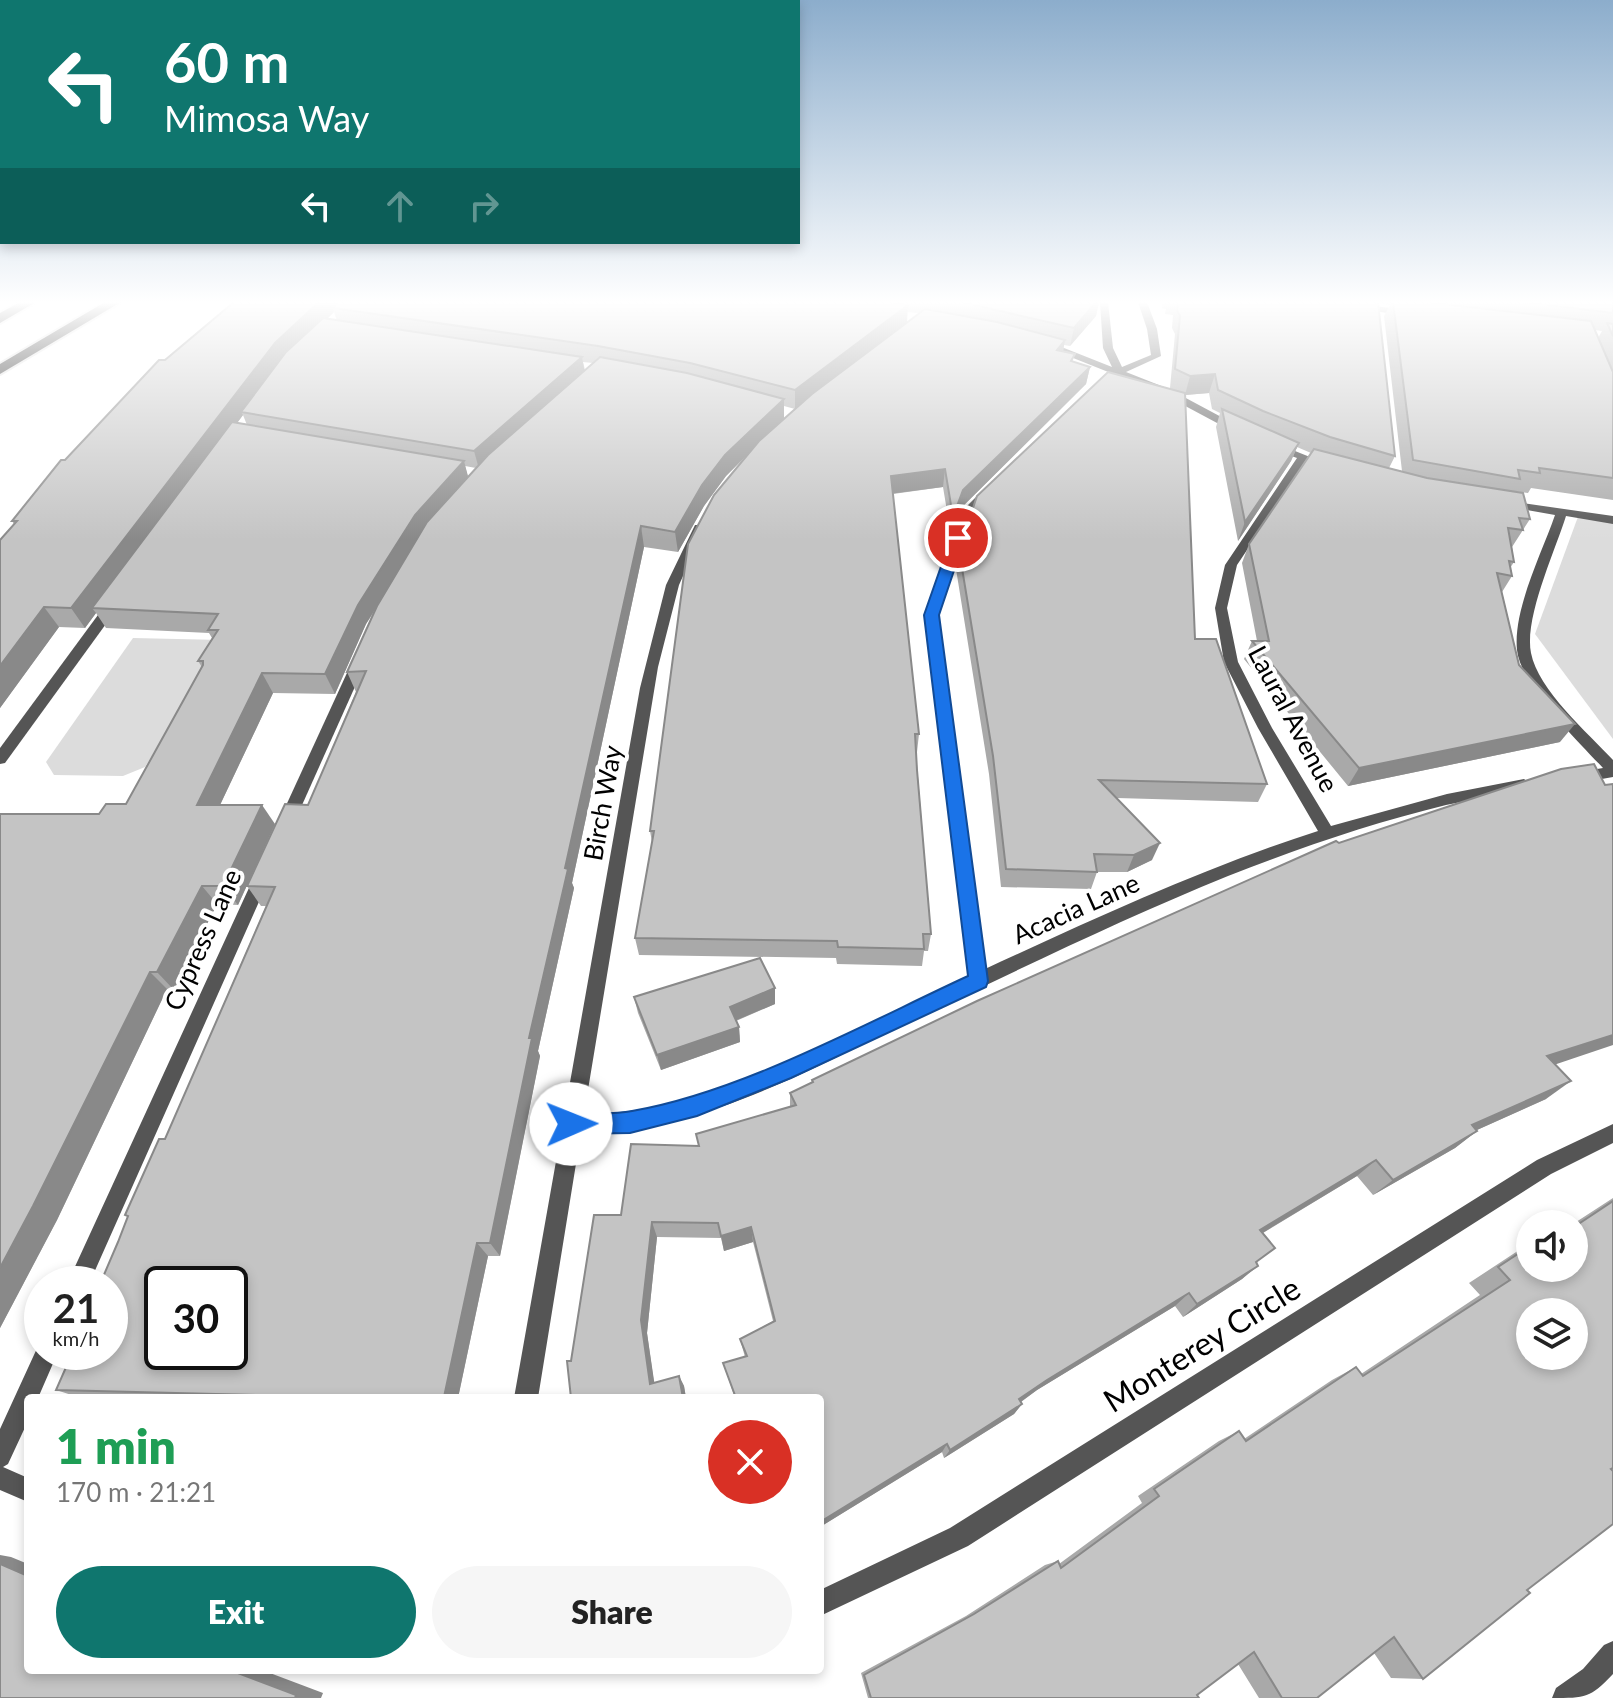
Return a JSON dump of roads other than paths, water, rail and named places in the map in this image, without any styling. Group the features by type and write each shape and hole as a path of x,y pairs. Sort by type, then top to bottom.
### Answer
{"street":[{"path":"1098,385 1104,381"},
{"path":"1140,381 1244,433"},
{"path":"1259,439 1302,459 1337,469"},
{"name":"Laural Avenue","path":"1302,459 1231,565 1221,608 1231,662 1265,728 1326,831"},
{"path":"978,981 931,615 967,512 1000,479"},
{"path":"1491,502 1613,520"},
{"path":"1562,512 1523,631 1524,656 1541,687 1613,771"},
{"name":"Birch Way","path":"527,1394 647,688 666,600 688,545 707,514"},
{"path":"0,759 122,591"},
{"path":"280,837 363,654"},
{"path":"1568,778 1613,771"},
{"name":"Acacia Lane","path":"571,1124 630,1122 697,1106 783,1071 1231,868 1326,831 1417,807 1538,783"},
{"name":"Cypress Lane","path":"86,1266 267,866"},
{"name":"Monterey Circle","path":"824,1601 959,1537 1544,1167 1613,1133"},
{"path":"28,1394 39,1370"},
{"path":"0,1456 24,1403"},
{"path":"0,1478 24,1488"},
{"path":"1566,1698 1594,1688 1613,1654"}]}
